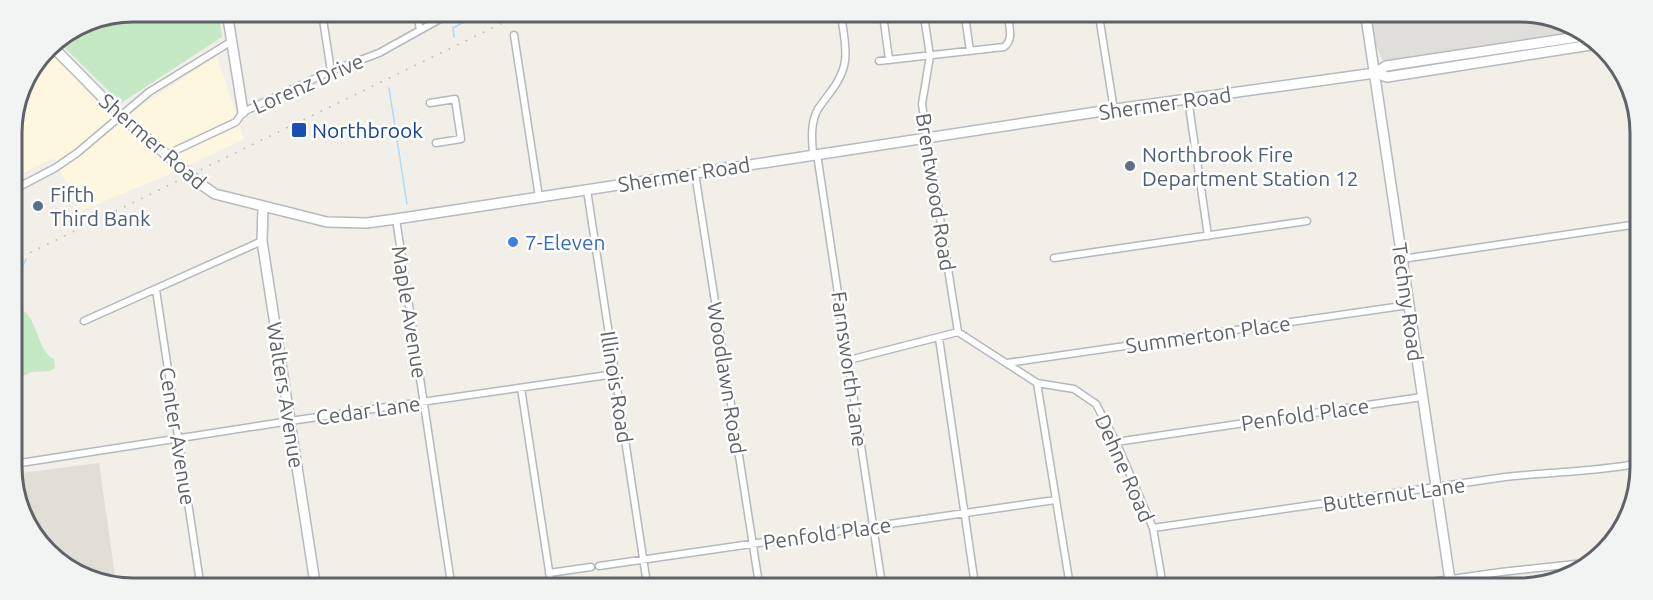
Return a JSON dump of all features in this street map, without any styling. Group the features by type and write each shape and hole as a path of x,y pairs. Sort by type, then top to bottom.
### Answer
{"main road":[{"path":"229,22 243,112"},
{"name":"Techny Road","path":"1367,22 1449,577"},
{"name":"Shermer Road","path":"58,52 121,116 168,154 201,185 215,194 327,222 367,223 815,154 1375,73 1386,66 1575,37"},
{"name":"Shermer Road","path":"1375,73 1387,77 1588,46"},
{"name":"Walters Avenue","path":"263,207 262,241 314,578"}],"street":[{"path":"323,22 331,71"},
{"path":"419,22 420,30"},
{"name":"Lorenz Drive","path":"168,154 236,122 243,112 331,71 379,53 435,22"},
{"name":"Farnsworth Lane","path":"842,22 846,49 845,62 833,91 817,111 812,128 881,577"},
{"path":"884,22 890,59"},
{"name":"Brentwood Road","path":"925,22 930,56 922,104 958,332"},
{"path":"966,22 970,51"},
{"path":"879,61 1004,47 1011,36 1009,22"},
{"path":"1101,22 1113,110"},
{"path":"514,35 539,197"},
{"path":"23,185 77,153 148,92 232,41"},
{"path":"430,103 455,99 461,139 436,143"},
{"path":"1188,99 1208,236"},
{"name":"Woodlawn Road","path":"695,172 758,578"},
{"name":"Illinois Road","path":"587,190 646,578"},
{"name":"Maple Avenue","path":"396,219 451,578"},
{"path":"1054,258 1307,221"},
{"path":"1402,259 1630,225"},
{"path":"84,321 262,241"},
{"name":"Center Avenue","path":"156,290 199,578"},
{"name":"Summerton Place","path":"1006,363 1409,305"},
{"path":"849,360 958,332"},
{"name":"Dehne Road","path":"958,332 1037,383 1074,389 1096,404 1116,442 1153,528 1161,577"},
{"path":"939,338 974,577"},
{"name":"Cedar Lane","path":"22,463 615,374"},
{"path":"1037,383 1068,577"},
{"path":"521,388 550,578"},
{"name":"Penfold Place","path":"1116,442 1422,397"},
{"name":"Butternut Lane","path":"1153,528 1505,477 1630,465"},
{"name":"Penfold Place","path":"599,566 1055,500"},
{"path":"1491,577 1570,566"},
{"path":"549,573 591,567"}],"shaded area":[{"path":"1373,22 1520,22 1534,23 1566,33 1383,61 1376,46"},
{"path":"217,56 244,139 170,174 81,211 54,158 23,173 23,126 26,105 37,78 53,57 67,68 118,125 138,108"},
{"path":"99,463 115,575 84,566 60,550 50,540 34,516 28,502 22,473"}],"green space":[{"path":"220,22 222,37 121,103 64,47 84,34 119,23"},
{"path":"22,310 31,320 45,351 54,359 55,368 50,371 32,372 22,376"}],"waterway":[{"path":"454,37 453,28 464,22"},
{"path":"389,88 407,204"},
{"path":"716,164 726,162"},
{"path":"705,166 711,165"},
{"path":"23,265 26,259"}],"railway":[{"path":"23,256 505,22"}],"place":[{"name":"Northbrook","path":"299,130"},
{"name":"Northbrook Fire Department Station 12","path":"1130,166"},
{"name":"Fifth Third Bank","path":"38,206"},
{"name":"7-Eleven","path":"513,242"}]}
